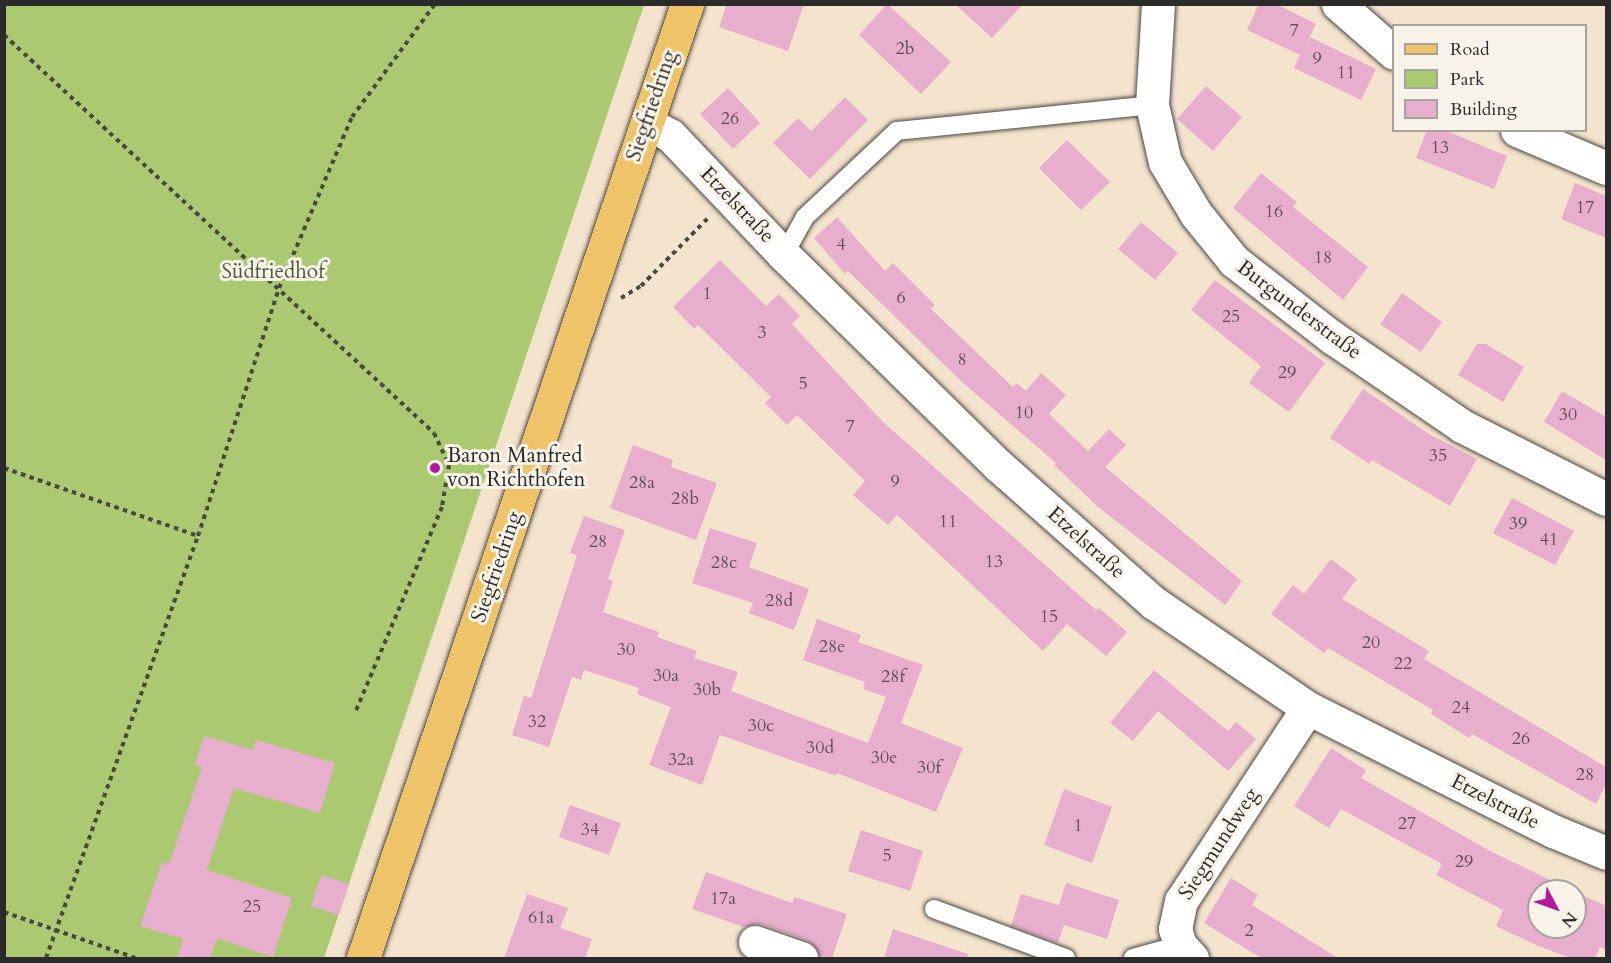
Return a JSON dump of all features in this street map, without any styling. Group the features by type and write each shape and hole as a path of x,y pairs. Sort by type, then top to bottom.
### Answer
{"main road":[{"name":"Siegfriedring","path":"363,958 687,4"}],"street":[{"name":"Burgunderstraße","path":"1158,4 1152,105 1165,162 1196,214 1234,261 1333,338 1462,426 1606,498"},
{"path":"1338,4 1392,51"},
{"name":"Etzelstraße","path":"647,123 670,135 784,255 999,466 1154,603 1308,708 1553,831 1606,853"},
{"path":"1522,132 1606,168"},
{"name":"Siegmundweg","path":"1186,952 1175,929 1181,902 1308,708"},
{"path":"755,942 801,958"}],"lane":[{"path":"784,255 805,217 897,131 1152,105"},
{"path":"934,909 1066,958"},
{"name":"Siegmundweg","path":"1133,958 1186,952"}],"path":[{"path":"46,958 198,536 279,288 352,117 435,4"},
{"path":"4,35 434,433 449,465 442,507 356,711"},
{"path":"610,304 640,286 730,196"},
{"path":"4,468 198,536"},
{"path":"4,912 135,958"}],"green space":[{"name":"Südfriedhof","path":"5,5 644,5 324,958 5,958"}],"building":[{"path":"727,4 804,4 788,51 719,27"},
{"path":"887,4 951,62 921,94 859,35"},
{"path":"955,4 1023,4 992,38"},
{"path":"1259,4 1276,4 1316,24 1302,52 1310,37 1376,69 1361,100 1294,68 1300,55 1247,30"},
{"path":"1206,86 1242,117 1213,151 1177,119"},
{"path":"728,88 760,123 733,149 700,114"},
{"path":"845,97 868,120 810,179 773,143 798,118 811,131"},
{"path":"1426,132 1449,132 1507,156 1494,189 1416,158"},
{"path":"1067,140 1110,182 1081,210 1039,168"},
{"path":"1261,173 1297,202 1293,207 1368,267 1343,300 1233,208"},
{"path":"1575,183 1606,196 1606,238 1561,219"},
{"path":"837,217 885,271 893,263 935,305 931,309 1013,387 1017,383 1026,391 1041,373 1066,395 1049,414 1088,451 1109,429 1126,445 1105,467 1242,581 1225,605 1098,507 1054,465 1056,463 963,383 848,271 845,274 814,238"},
{"path":"1141,222 1178,253 1155,280 1118,249"},
{"path":"720,260 766,306 779,294 800,316 792,324 882,421 1096,610 1099,608 1127,632 1106,656 1067,624 1043,651 897,515 888,525 853,495 865,481 797,415 787,425 765,403 771,397 698,325 694,329 673,307"},
{"path":"1215,280 1325,363 1289,412 1249,383 1261,366 1191,310"},
{"path":"1402,293 1442,322 1421,352 1380,324"},
{"path":"1477,344 1486,344 1524,367 1503,402 1458,375"},
{"path":"1363,389 1429,434 1477,459 1450,506 1372,460 1369,464 1330,438"},
{"path":"1562,391 1606,417 1606,460 1544,422"},
{"path":"633,445 673,460 671,467 717,483 696,540 610,508"},
{"path":"1512,498 1574,531 1555,565 1493,533"},
{"path":"584,516 625,530 608,579 613,581 603,612 659,632 657,637 697,651 694,658 738,672 731,691 868,743 886,697 863,689 865,682 803,660 817,619 861,635 858,642 923,665 901,723 963,748 936,812 837,773 836,776 720,735 702,785 649,765 671,707 637,694 639,688 584,670 581,680 572,677 549,747 512,735 524,696 531,698 577,555 570,553"},
{"path":"710,528 757,543 749,567 809,589 794,630 749,613 753,603 692,583"},
{"path":"1331,559 1357,579 1342,599 1429,651 1424,659 1606,767 1606,784 1596,804 1472,734 1469,738 1431,714 1433,710 1328,648 1324,653 1271,614 1293,585 1304,594"},
{"path":"1154,670 1228,731 1236,722 1256,739 1228,771 1158,711 1133,741 1110,723"},
{"path":"204,736 253,750 256,740 335,763 320,813 234,788 207,870 292,898 273,957 217,938 210,958 177,958 183,939 140,926 162,862 169,864 202,767 195,765"},
{"path":"1331,748 1366,770 1361,778 1492,852 1548,879 1527,879 1527,939 1587,939 1587,897 1606,906 1606,950 1600,947 1595,958 1570,958 1536,945 1496,926 1503,910 1436,875 1442,864 1341,809 1329,828 1294,806"},
{"path":"1064,789 1112,807 1092,863 1044,845"},
{"path":"570,805 621,823 609,855 559,837"},
{"path":"861,830 923,851 910,891 848,871"},
{"path":"706,872 792,903 794,897 847,914 832,958 819,956 807,940 761,924 744,927 692,909"},
{"path":"321,875 349,884 339,915 311,906"},
{"path":"1231,878 1258,895 1252,905 1338,958 1261,958 1204,923"},
{"path":"1066,883 1119,900 1107,939 1064,925 1058,943 1011,926 1021,894 1059,905"},
{"path":"527,894 568,908 560,928 592,939 585,958 504,958"},
{"path":"893,929 968,954 967,958 884,958"}],"place":[{"name":"Baron Manfred von Richthofen","path":"435,468"}]}
